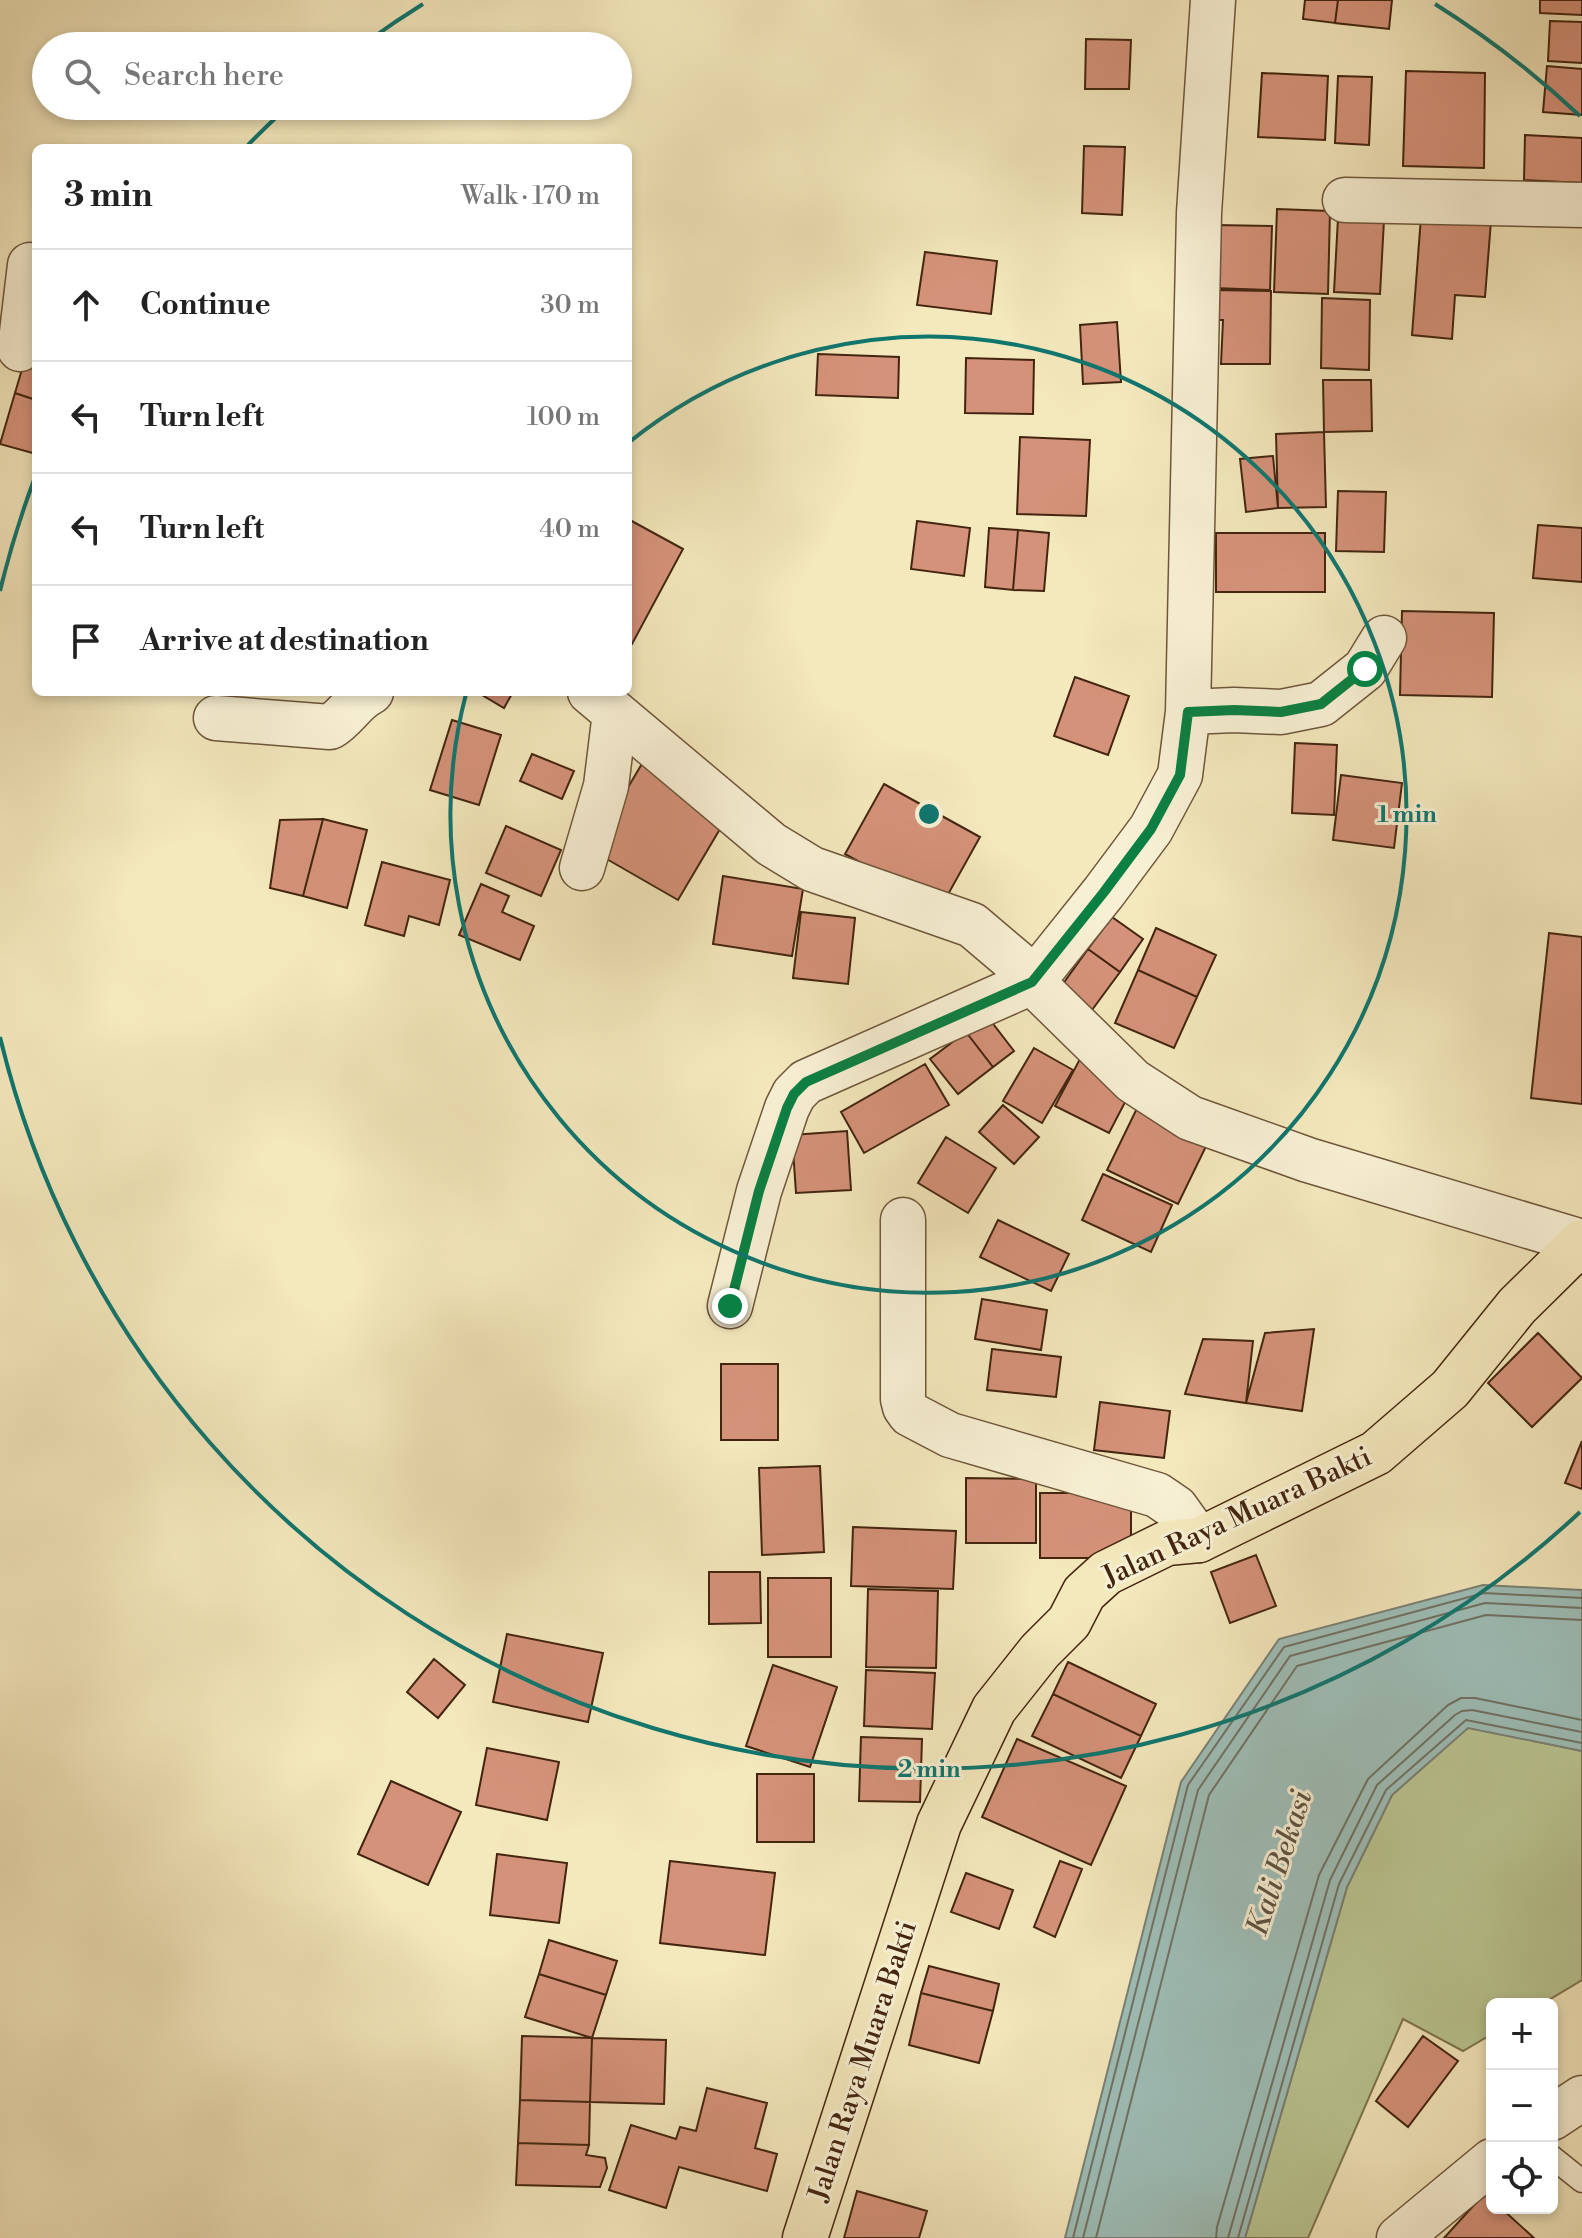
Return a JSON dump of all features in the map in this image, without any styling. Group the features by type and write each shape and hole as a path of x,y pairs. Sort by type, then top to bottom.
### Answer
{"main road":[{"name":"Jalan Raya Muara Bakti","path":"805,2238 939,1824 994,1709 1040,1651 1069,1622 1084,1593 1106,1573 1167,1543 1199,1540 1376,1453 1450,1389 1517,1306 1582,1242"}],"street":[{"path":"730,1306 759,1191 794,1094 806,1082 1025,973 1104,892 1151,829 1180,775 1188,712 1199,213 1213,0"},
{"path":"1345,200 1582,205"},
{"path":"20,349 22,264"},
{"path":"1188,712 1281,712 1321,704 1365,669 1384,638"},
{"path":"216,718 330,727 341,721 362,696"},
{"path":"582,868 606,786 602,702"},
{"path":"602,702 771,844 812,869 972,925 1025,973 1133,1081 1190,1118 1308,1160 1582,1242"},
{"path":"903,1220 903,1399 910,1414 950,1435 1157,1495 1176,1508 1199,1540"},
{"path":"1558,2114 1582,2098"},
{"path":"1399,2238 1486,2166"}],"lane":[{"path":"1558,2162 1582,2181"}],"green space":[{"path":"1468,1727 1582,1751 1582,1980 1552,1998 1486,1998 1486,2038 1463,2051 1403,2019 1308,2238 1245,2238 1347,1887 1392,1795"}],"water":[{"name":"Kali Bekasi","path":"1483,1585 1582,1590 1582,1751 1468,1728 1392,1795 1347,1887 1245,2238 1065,2238 1181,1782 1279,1639"}],"building":[{"path":"1305,0 1338,0 1335,23 1303,19"},
{"path":"1338,0 1392,0 1389,29 1335,23"},
{"path":"1540,0 1582,0 1582,15 1540,13"},
{"path":"1550,21 1582,22 1582,63 1548,61"},
{"path":"1086,39 1131,40 1129,89 1085,89"},
{"path":"1547,66 1582,69 1582,115 1543,112"},
{"path":"1406,71 1485,73 1484,168 1403,166"},
{"path":"1262,73 1328,76 1325,140 1258,137"},
{"path":"1338,76 1372,77 1369,145 1335,143"},
{"path":"1525,135 1582,138 1582,183 1524,180"},
{"path":"1084,146 1125,147 1122,215 1082,213"},
{"path":"1277,209 1330,211 1328,294 1274,292"},
{"path":"1421,217 1491,221 1485,297 1455,295 1452,339 1412,335"},
{"path":"1338,218 1384,220 1380,294 1334,292"},
{"path":"1215,225 1272,226 1270,290 1213,288"},
{"path":"925,252 997,261 991,314 917,305"},
{"path":"1213,290 1271,291 1270,364 1221,364 1223,320 1212,320"},
{"path":"1322,298 1370,300 1369,370 1321,368"},
{"path":"1117,322 1121,382 1083,384 1080,325"},
{"path":"30,342 32,399 15,393"},
{"path":"818,354 899,357 898,398 816,395"},
{"path":"966,358 1034,360 1033,414 965,413"},
{"path":"1323,380 1371,380 1372,431 1324,432"},
{"path":"15,393 32,399 32,453 0,444"},
{"path":"1324,432 1326,507 1278,508 1276,434"},
{"path":"1020,437 1090,440 1086,516 1017,514"},
{"path":"1273,456 1278,508 1246,512 1240,459"},
{"path":"1338,491 1386,492 1384,552 1336,551"},
{"path":"632,521 683,549 632,644"},
{"path":"917,521 970,528 964,576 911,569"},
{"path":"1538,525 1582,528 1582,582 1533,578"},
{"path":"989,528 1018,530 1013,590 985,587"},
{"path":"1018,530 1049,533 1044,591 1013,590"},
{"path":"1216,533 1325,533 1325,592 1216,592"},
{"path":"1402,611 1494,613 1492,697 1400,695"},
{"path":"1075,677 1129,696 1108,755 1054,736"},
{"path":"484,696 511,696 504,708"},
{"path":"452,720 501,735 479,805 430,790"},
{"path":"1295,743 1337,745 1334,815 1292,813"},
{"path":"532,754 574,771 562,799 520,781"},
{"path":"643,762 730,812 678,900 591,850"},
{"path":"1341,775 1402,783 1394,848 1333,840"},
{"path":"884,784 980,837 941,907 845,854"},
{"path":"323,819 303,896 270,888 280,820"},
{"path":"323,819 367,830 347,908 303,896"},
{"path":"506,826 561,850 541,896 486,873"},
{"path":"382,862 450,880 439,925 409,916 404,936 365,925"},
{"path":"723,876 803,889 792,956 713,944"},
{"path":"481,884 509,896 502,912 534,926 520,960 459,935"},
{"path":"801,912 855,918 848,984 793,978"},
{"path":"1112,917 1143,939 1120,972 1088,949"},
{"path":"1156,928 1216,955 1197,997 1138,970"},
{"path":"1549,933 1582,937 1582,1104 1531,1098"},
{"path":"1088,949 1120,972 1092,1010 1060,988"},
{"path":"1138,970 1197,997 1174,1048 1115,1023"},
{"path":"987,1016 1014,1051 993,1067 966,1032"},
{"path":"966,1032 993,1067 958,1094 930,1059"},
{"path":"1034,1048 1073,1070 1042,1123 1003,1101"},
{"path":"1081,1057 1134,1085 1109,1133 1055,1106"},
{"path":"925,1064 949,1105 864,1153 841,1112"},
{"path":"1141,1100 1212,1134 1178,1204 1107,1170"},
{"path":"1003,1105 1039,1137 1014,1164 979,1132"},
{"path":"847,1131 851,1190 796,1193 792,1135"},
{"path":"946,1137 996,1168 968,1213 918,1183"},
{"path":"1103,1174 1172,1205 1151,1252 1082,1220"},
{"path":"998,1220 1069,1254 1051,1291 980,1257"},
{"path":"982,1299 1047,1310 1041,1350 975,1339"},
{"path":"1314,1329 1302,1411 1246,1403 1265,1333"},
{"path":"1538,1333 1582,1378 1532,1427 1488,1383"},
{"path":"1203,1339 1253,1341 1246,1403 1185,1394"},
{"path":"992,1349 1061,1357 1056,1397 987,1390"},
{"path":"721,1364 778,1364 778,1440 721,1440"},
{"path":"1100,1402 1170,1411 1164,1458 1094,1450"},
{"path":"1582,1441 1582,1489 1565,1483"},
{"path":"820,1466 824,1552 762,1555 759,1468"},
{"path":"966,1478 1036,1479 1036,1543 966,1543"},
{"path":"1040,1493 1131,1493 1131,1558 1040,1558"},
{"path":"853,1527 956,1531 953,1589 851,1586"},
{"path":"1256,1555 1276,1606 1230,1623 1211,1572"},
{"path":"709,1572 760,1572 761,1623 709,1624"},
{"path":"768,1578 831,1578 831,1657 768,1657"},
{"path":"868,1589 938,1591 936,1668 866,1667"},
{"path":"507,1634 603,1653 588,1722 493,1702"},
{"path":"434,1659 465,1685 438,1718 407,1692"},
{"path":"1068,1662 1156,1704 1141,1736 1053,1694"},
{"path":"773,1665 837,1687 810,1767 746,1746"},
{"path":"866,1670 935,1673 932,1729 864,1726"},
{"path":"1053,1694 1141,1736 1121,1778 1032,1736"},
{"path":"861,1737 922,1739 920,1802 859,1801"},
{"path":"1017,1739 1126,1786 1091,1865 982,1817"},
{"path":"487,1748 559,1762 547,1820 476,1805"},
{"path":"757,1774 814,1774 814,1842 757,1842"},
{"path":"391,1781 461,1812 428,1885 358,1854"},
{"path":"497,1854 567,1863 559,1923 490,1915"},
{"path":"670,1861 775,1873 765,1955 660,1943"},
{"path":"1060,1861 1082,1869 1055,1937 1034,1927"},
{"path":"966,1873 1013,1890 999,1929 951,1912"},
{"path":"549,1940 617,1961 606,1995 539,1974"},
{"path":"929,1966 999,1984 993,2011 921,1993"},
{"path":"539,1974 606,1995 592,2038 525,2017"},
{"path":"921,1993 993,2011 979,2063 909,2045"},
{"path":"522,2036 592,2038 590,2102 520,2100"},
{"path":"1423,2036 1458,2061 1408,2127 1376,2101"},
{"path":"592,2038 666,2040 664,2104 590,2102"},
{"path":"707,2088 767,2103 755,2148 777,2154 767,2191 679,2167 666,2208 609,2190 631,2125 676,2139 680,2127 696,2131"},
{"path":"520,2100 590,2102 589,2145 518,2143"},
{"path":"518,2143 589,2145 586,2155 605,2158 607,2168 600,2187 516,2185"},
{"path":"857,2191 927,2211 919,2238 844,2238"},
{"path":"1485,2193 1486,2214 1508,2214 1534,2238 1444,2238"}],"route":[{"path":"730,1306 759,1191 794,1094 806,1082 1032,982 1151,829 1180,775 1188,712 1281,712 1321,704 1365,669"}]}
